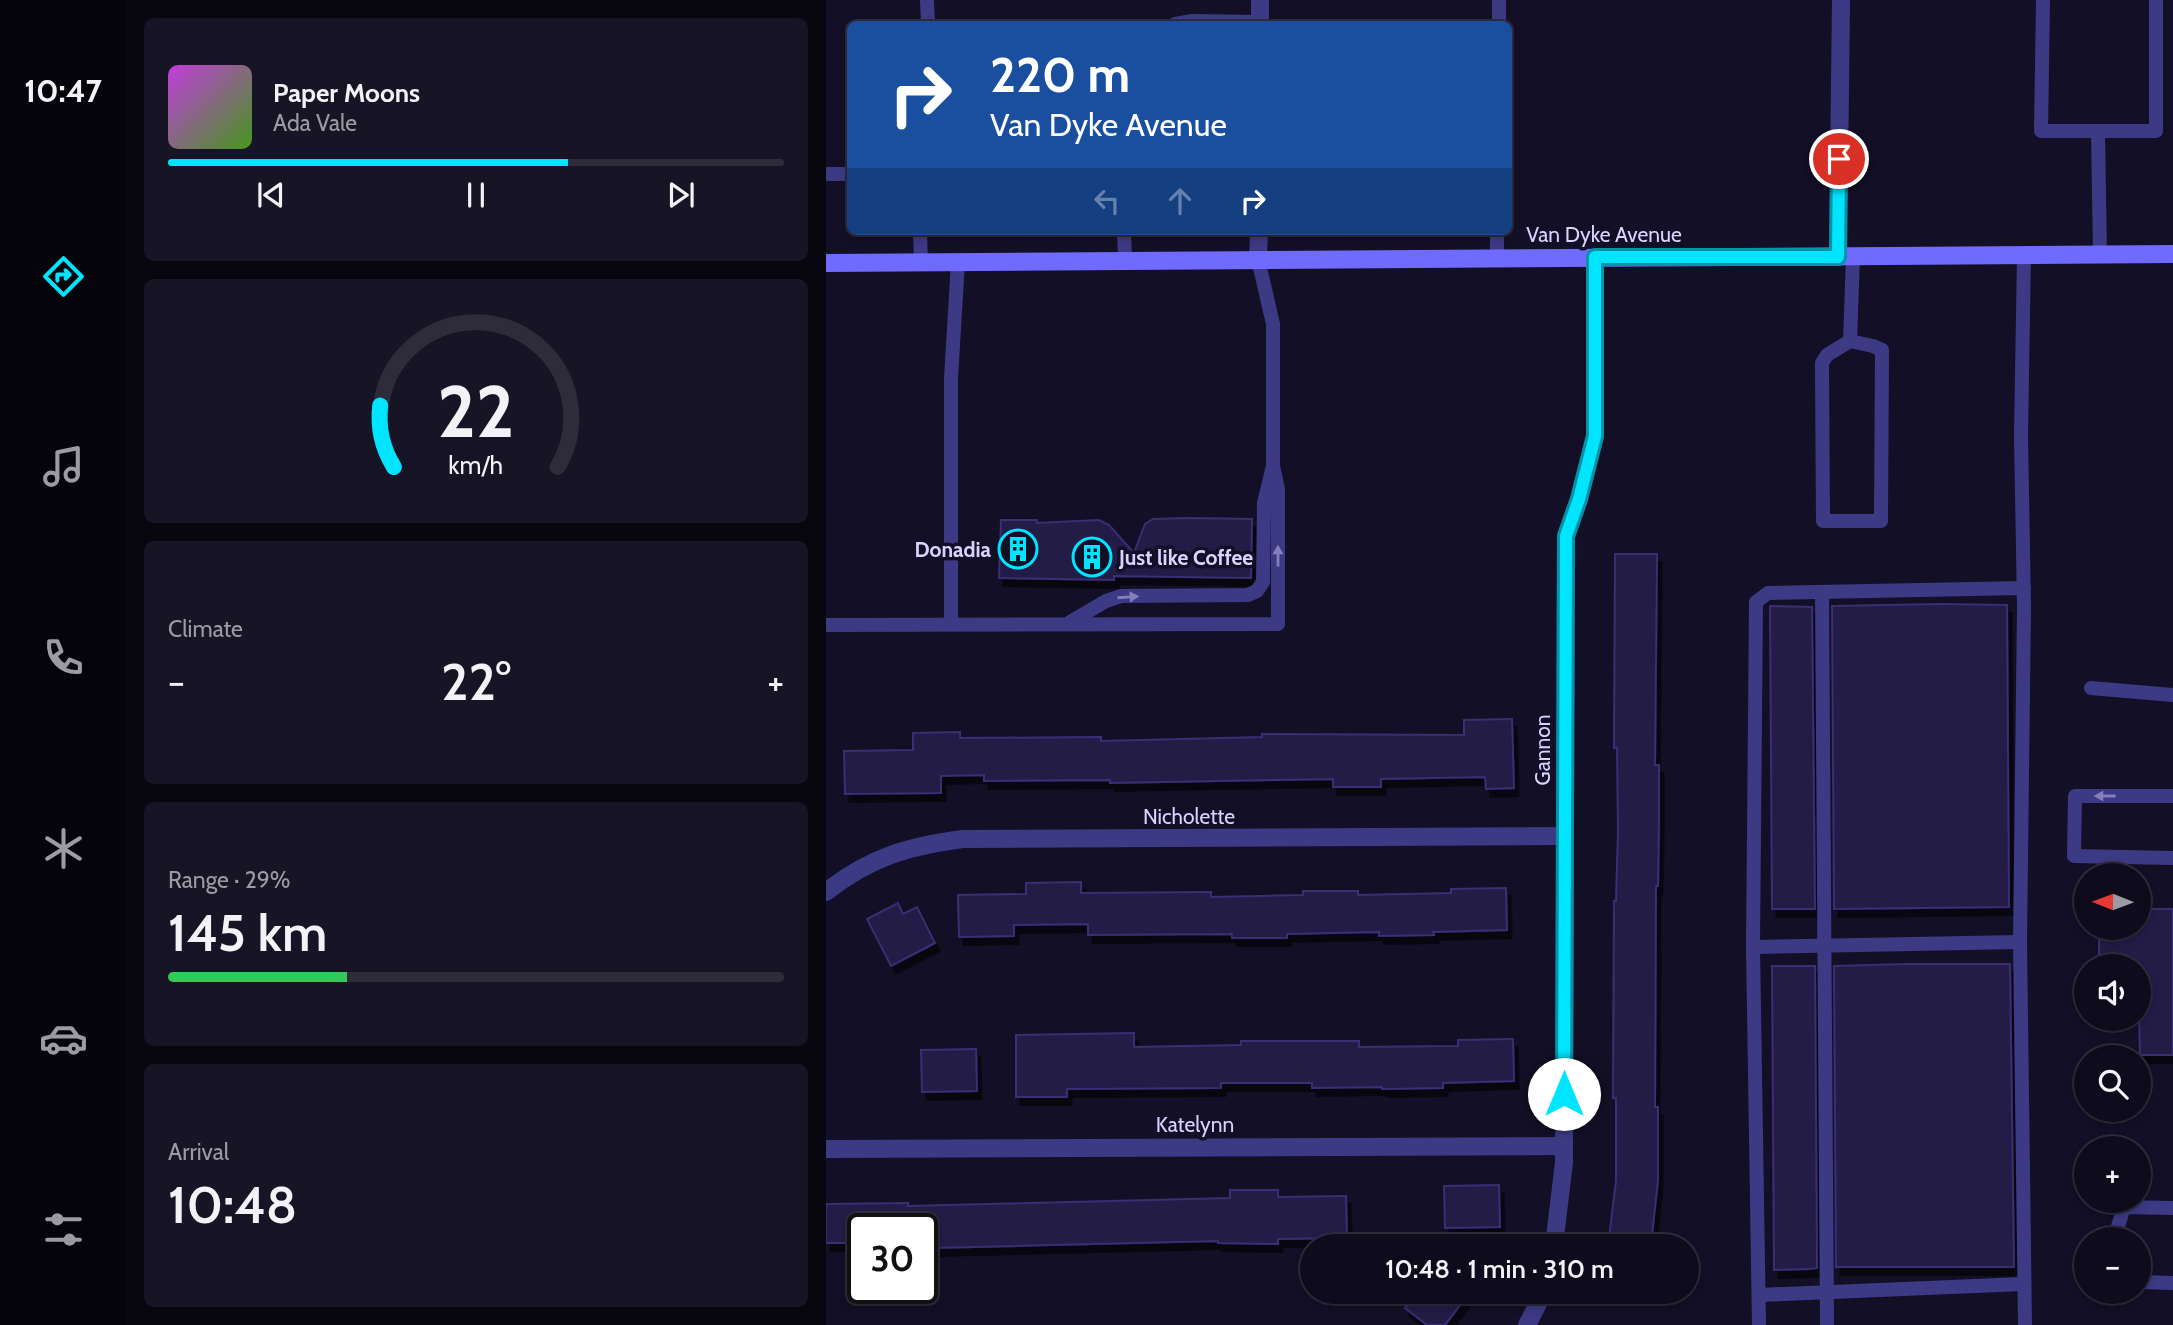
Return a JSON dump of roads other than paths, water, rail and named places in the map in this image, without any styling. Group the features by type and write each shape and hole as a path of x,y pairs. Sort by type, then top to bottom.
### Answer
{"main road":[{"name":"Van Dyke Avenue","path":"826,262 2173,254"}],"street":[{"path":"1260,0 1260,21"},
{"path":"1841,0 1846,257"},
{"path":"1258,259 1259,235"},
{"name":"Gannon","path":"1555,1234 1564,1162 1566,536 1579,499 1595,436 1595,257"},
{"name":"Nicholette","path":"829,884 902,849 964,839 1564,836"},
{"name":"Katelynn","path":"826,1149 1564,1146"},
{"path":"1527,1325 1538,1304"}],"lane":[{"path":"927,0 928,21"},
{"path":"1499,0 1499,21"},
{"path":"2043,0 2041,131 2098,132 2156,131 2156,0"},
{"path":"2098,132 2100,255"},
{"path":"826,174 847,174"},
{"path":"920,235 921,262"},
{"path":"1124,235 1125,260"},
{"path":"1497,235 1497,257"},
{"path":"2024,255 2020,942 2025,1325"},
{"path":"1846,257 1850,341"},
{"path":"826,625 1278,624 1278,489 1273,466 1273,324 1258,259"},
{"path":"951,624 951,379 958,262"},
{"path":"1850,341 1882,350 1881,521 1823,521 1822,363 1827,355 1850,341"},
{"path":"1067,624 1106,601 1121,596 1248,595 1257,591 1263,582 1264,503 1273,466"},
{"path":"1759,1325 1753,947 1756,603 1768,593 2024,587"},
{"path":"1822,592 1827,1325"},
{"path":"2091,688 2173,695"},
{"path":"2173,796 2074,796 2074,856 2173,858"},
{"path":"1753,947 2020,942"},
{"path":"2118,1227 2124,1207 2173,1208"},
{"path":"2151,1282 2173,1283"},
{"path":"1759,1295 2023,1284"}],"place":[{"name":"Donadia","path":"1018,549"},
{"name":"Just like Coffee","path":"1092,557"}]}
